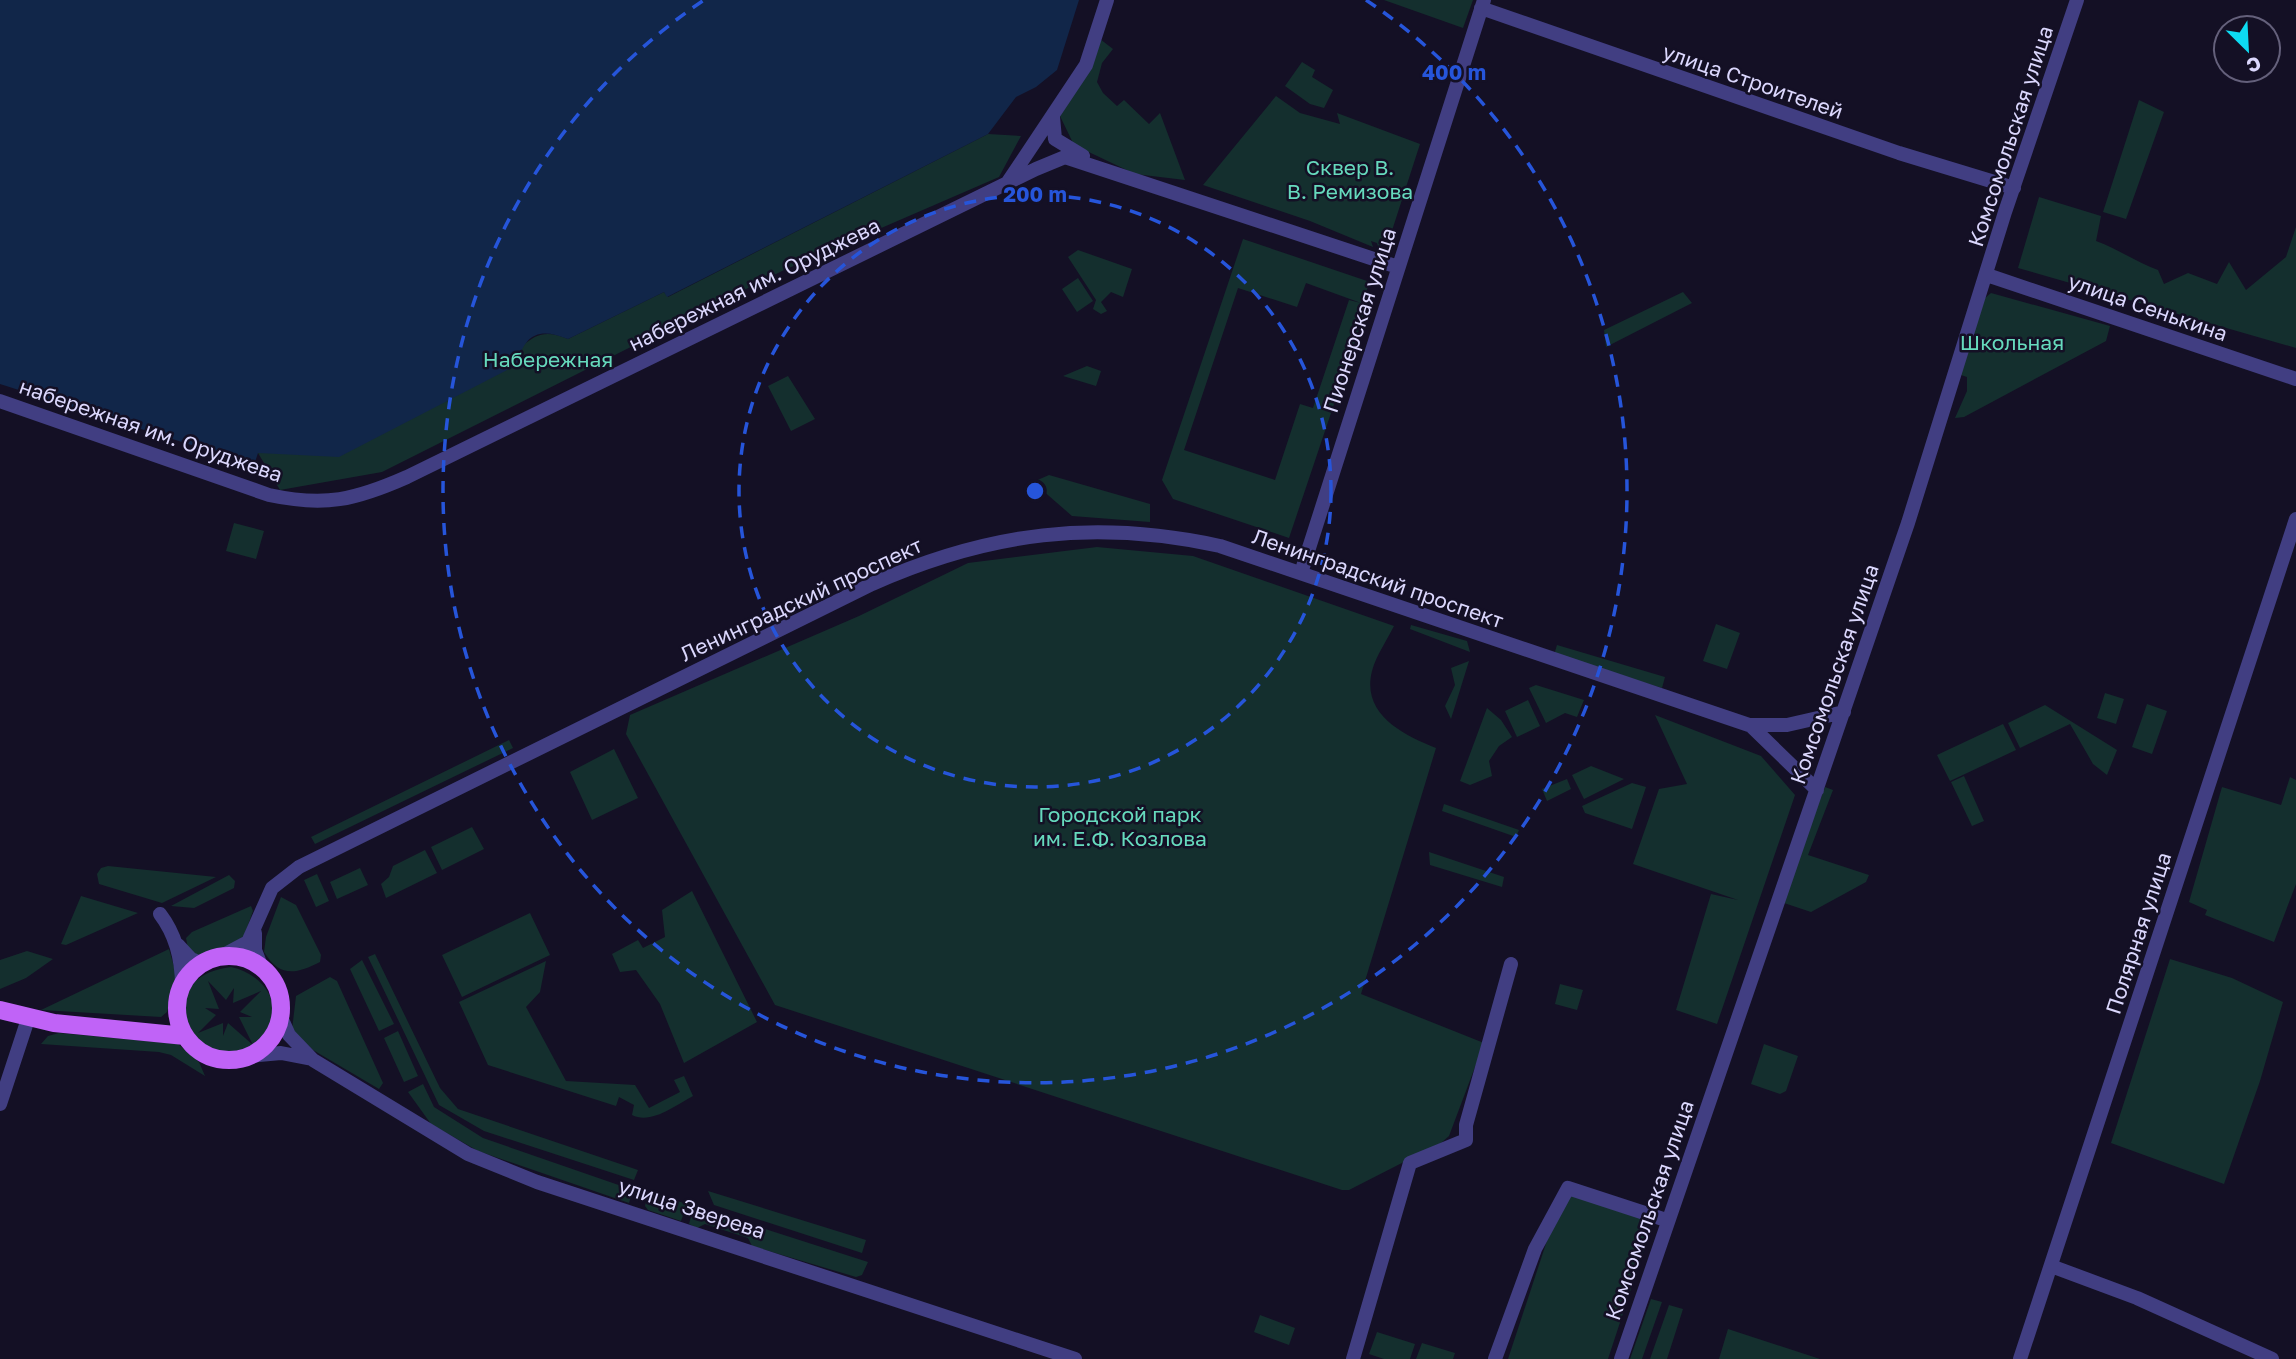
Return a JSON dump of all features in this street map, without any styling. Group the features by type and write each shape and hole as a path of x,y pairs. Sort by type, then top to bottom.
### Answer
{"main road":[{"path":"220,957 241,958 262,968 277,988 281,1014 270,1039 249,1056 226,1060 203,1053 185,1036 177,1008 182,986 203,964 220,957"},
{"path":"143,1031 166,1020 177,1008"},
{"path":"0,1010 28,1019 185,1036"}],"street":[{"path":"1007,183 1086,65 1107,0"},
{"name":"Комсомольская улица","path":"1620,1359 1844,712 2077,0"},
{"name":"улица Строителей","path":"1482,4 1936,166 2014,188"},
{"name":"Пионерская улица","path":"1301,573 1482,4"},
{"path":"1053,115 1055,139 1092,165 1398,267"},
{"path":"1036,169 1036,150 1042,131"},
{"name":"набережная им. Оруджева","path":"0,401 269,495 294,500 342,501 407,477 1036,169 1065,158 1092,165"},
{"name":"улица Сенькина","path":"1987,275 2296,379"},
{"name":"Полярная улица","path":"2020,1359 2296,519"},
{"name":"Ленинградский проспект","path":"255,932 265,900 272,888 299,867 835,602 929,560 994,542 1075,531 1108,531 1180,537 1220,546 1749,725"},
{"path":"1749,725 1787,726 1844,712"},
{"path":"1749,725 1790,761 1816,790"},
{"path":"160,914 185,954 203,964"},
{"path":"220,957 243,947 255,932"},
{"path":"255,932 255,950 262,968"},
{"path":"175,941 182,965 182,986"},
{"path":"1353,1359 1410,1163 1466,1140 1466,1125 1511,964"},
{"name":"улица Зверева","path":"281,1014 289,1035 313,1060 453,1146 508,1171 1075,1359"},
{"path":"0,1104 28,1019"},
{"name":"улица Зверева","path":"249,1056 281,1053 313,1060"},
{"path":"1495,1359 1535,1249 1568,1188 1666,1220"},
{"path":"2051,1266 2137,1298 2272,1359"}],"green space":[{"path":"1384,0 1473,0 1463,28"},
{"path":"1100,39 1113,49 1102,63 1097,82 1103,93 1117,106 1124,100 1149,124 1160,113 1185,180 1135,174 1074,145 1060,116"},
{"path":"1302,62 1315,70 1312,77 1333,90 1324,108 1310,104 1285,86"},
{"name":"Сквер В. В. Ремизова","path":"1276,96 1300,113 1340,124 1337,113 1420,144 1387,246 1382,244 1379,250 1377,243 1371,241 1373,247 1310,221 1203,185"},
{"path":"2139,100 2164,112 2126,219 2103,212"},
{"name":"Набережная","path":"988,134 1021,136 999,177 782,271 382,472 280,490 258,453 288,453 521,347 533,338 549,334 568,339 664,292 668,297"},
{"path":"2039,197 2101,216 2096,241 2158,270 2164,284 2188,273 2217,284 2229,262 2246,290 2286,257 2296,227 2296,348 2018,268"},
{"path":"1243,239 1370,282 1361,304 1367,306 1289,538 1173,499 1162,480","holes":["1306,283 1361,303 1349,300 1313,408 1300,404 1275,480 1184,450 1238,288 1297,307"]},
{"path":"1078,250 1132,269 1123,297 1111,292 1101,302 1107,311 1101,314 1093,309 1096,300 1068,257"},
{"path":"1078,278 1093,301 1077,312 1062,289"},
{"path":"1683,292 1692,303 1606,347 1604,330"},
{"name":"Школьная","path":"1991,293 2110,326 2106,341 1964,417 1955,418 1967,391 1967,377 1958,374 1985,298"},
{"path":"1087,366 1101,371 1096,386 1063,376"},
{"path":"788,376 815,419 791,431 768,386"},
{"path":"1049,475 1150,504 1150,522 1072,516 1033,482"},
{"path":"234,523 264,531 256,559 226,551"},
{"name":"Городской парк им. Е.Ф. Козлова","path":"1097,547 1193,556 1394,626 1372,671 1370,686 1373,699 1387,721 1411,737 1436,748 1361,994 1484,1043 1449,1136 1441,1143 1349,1190 1342,1190 775,1005 626,734 630,715 859,616 968,563"},
{"path":"1716,624 1740,633 1727,669 1703,661"},
{"path":"1411,625 1467,641 1470,652 1410,629"},
{"path":"1557,645 1665,677 1662,688 1554,655"},
{"path":"1469,661 1451,719 1445,706 1455,685 1451,668"},
{"path":"1536,685 1584,700 1577,717 1565,713 1546,723 1529,688"},
{"path":"2105,693 2124,699 2116,724 2097,718"},
{"path":"1528,700 1540,726 1517,737 1505,711"},
{"path":"2147,704 2167,711 2152,754 2132,747"},
{"path":"2045,705 2117,750 2107,775 2093,764 2070,724 2020,748 2008,723"},
{"path":"1487,708 1501,720 1512,737 1499,746 1489,761 1492,776 1470,785 1460,781"},
{"path":"1655,715 1761,756 1795,795 1717,1024 1676,1010 1711,894 1738,900 1633,864 1659,789 1687,784"},
{"path":"2003,724 2016,750 1950,781 1937,755"},
{"path":"509,740 513,748 315,844 311,837"},
{"path":"614,749 638,798 592,820 570,772"},
{"path":"1591,766 1624,779 1584,799 1572,775"},
{"path":"1964,776 1984,821 1972,826 1951,782"},
{"path":"2290,777 2296,780 2296,884 2274,942 2205,915 2207,910 2189,902 2222,787 2281,805"},
{"path":"1567,779 1571,789 1547,801 1542,789"},
{"path":"1632,783 1646,787 1632,829 1585,813 1582,806"},
{"path":"1825,787 1833,790 1808,855 1869,875 1866,882 1811,912 1781,902"},
{"path":"1444,804 1519,830 1516,837 1442,811"},
{"path":"472,827 484,849 442,870 431,847"},
{"path":"425,850 437,873 386,898 381,884 389,877 393,866"},
{"path":"1429,852 1504,877 1502,887 1430,865"},
{"path":"108,866 216,877 162,903 99,884 97,874 101,868"},
{"path":"360,868 368,885 337,899 330,882"},
{"path":"317,874 329,901 316,907 304,880"},
{"path":"229,875 235,881 234,888 194,908 171,906"},
{"path":"692,891 757,1022 684,1063 660,1004 636,970 620,972 612,954 638,940 643,948 665,937 662,910"},
{"path":"81,896 138,913 66,945 61,944"},
{"path":"281,897 296,905 321,955 320,962 296,971 282,970 264,952 266,937"},
{"path":"251,906 253,911 244,936 229,947 196,957 188,948 186,938 192,932"},
{"path":"530,913 550,955 462,997 442,955"},
{"path":"169,949 177,977 167,1012 161,1017 41,1010"},
{"path":"27,951 53,959 26,978 0,989 0,960"},
{"path":"375,954 440,1088 458,1109 638,1170 634,1180 484,1131 439,1105 368,957"},
{"path":"2170,959 2232,978 2283,1002 2260,1081 2224,1184 2111,1143"},
{"path":"362,960 394,1024 379,1031 350,969"},
{"path":"546,961 540,992 526,1007 566,1081 635,1085 649,1108 680,1092 674,1080 684,1076 693,1096 663,1113 647,1118 639,1117 632,1115 634,1105 619,1097 616,1106 488,1065 459,1002"},
{"path":"231,967 253,977 269,993 274,1014 271,1026 265,1038 246,1055 225,1057 207,1049 192,1033 185,1013 187,993 201,977","holes":["208,981 226,1000 234,988 233,1003 261,991 240,1012 252,1017 239,1017 253,1045 228,1023 223,1036 223,1023 198,1033 216,1015 205,1008 219,1009"]},
{"path":"330,977 337,981 383,1083 379,1089 313,1050 292,1030 296,996"},
{"path":"1560,984 1583,990 1577,1010 1555,1004"},
{"path":"398,1031 418,1076 404,1082 384,1038"},
{"path":"59,1033 178,1044 199,1062 205,1076 171,1055 159,1052 41,1044 48,1036"},
{"path":"1764,1044 1798,1056 1786,1091 1780,1094 1751,1084"},
{"path":"423,1084 434,1107 483,1138 633,1190 629,1203 478,1151 431,1124 408,1092"},
{"path":"708,1191 866,1240 862,1253 714,1205"},
{"path":"648,1192 687,1204 681,1221 648,1210 645,1206"},
{"path":"1563,1192 1653,1222 1608,1359 1508,1359"},
{"path":"694,1206 868,1262 862,1275 856,1277 752,1246 748,1238 705,1224 697,1228 689,1224"},
{"path":"1651,1299 1662,1302 1642,1359 1630,1359"},
{"path":"1669,1305 1683,1309 1667,1359 1650,1359"},
{"path":"1260,1315 1295,1328 1289,1345 1254,1332"},
{"path":"1728,1329 1820,1359 1719,1359"},
{"path":"1377,1332 1415,1344 1410,1359 1384,1359 1369,1354"},
{"path":"1422,1343 1455,1353 1453,1359 1416,1359"}],"water":[{"path":"0,0 1079,0 1057,70 1036,87 1016,97 988,134 667,297 664,292 568,339 549,334 534,336 524,346 517,365 339,457 258,453 254,465 0,384"}]}
